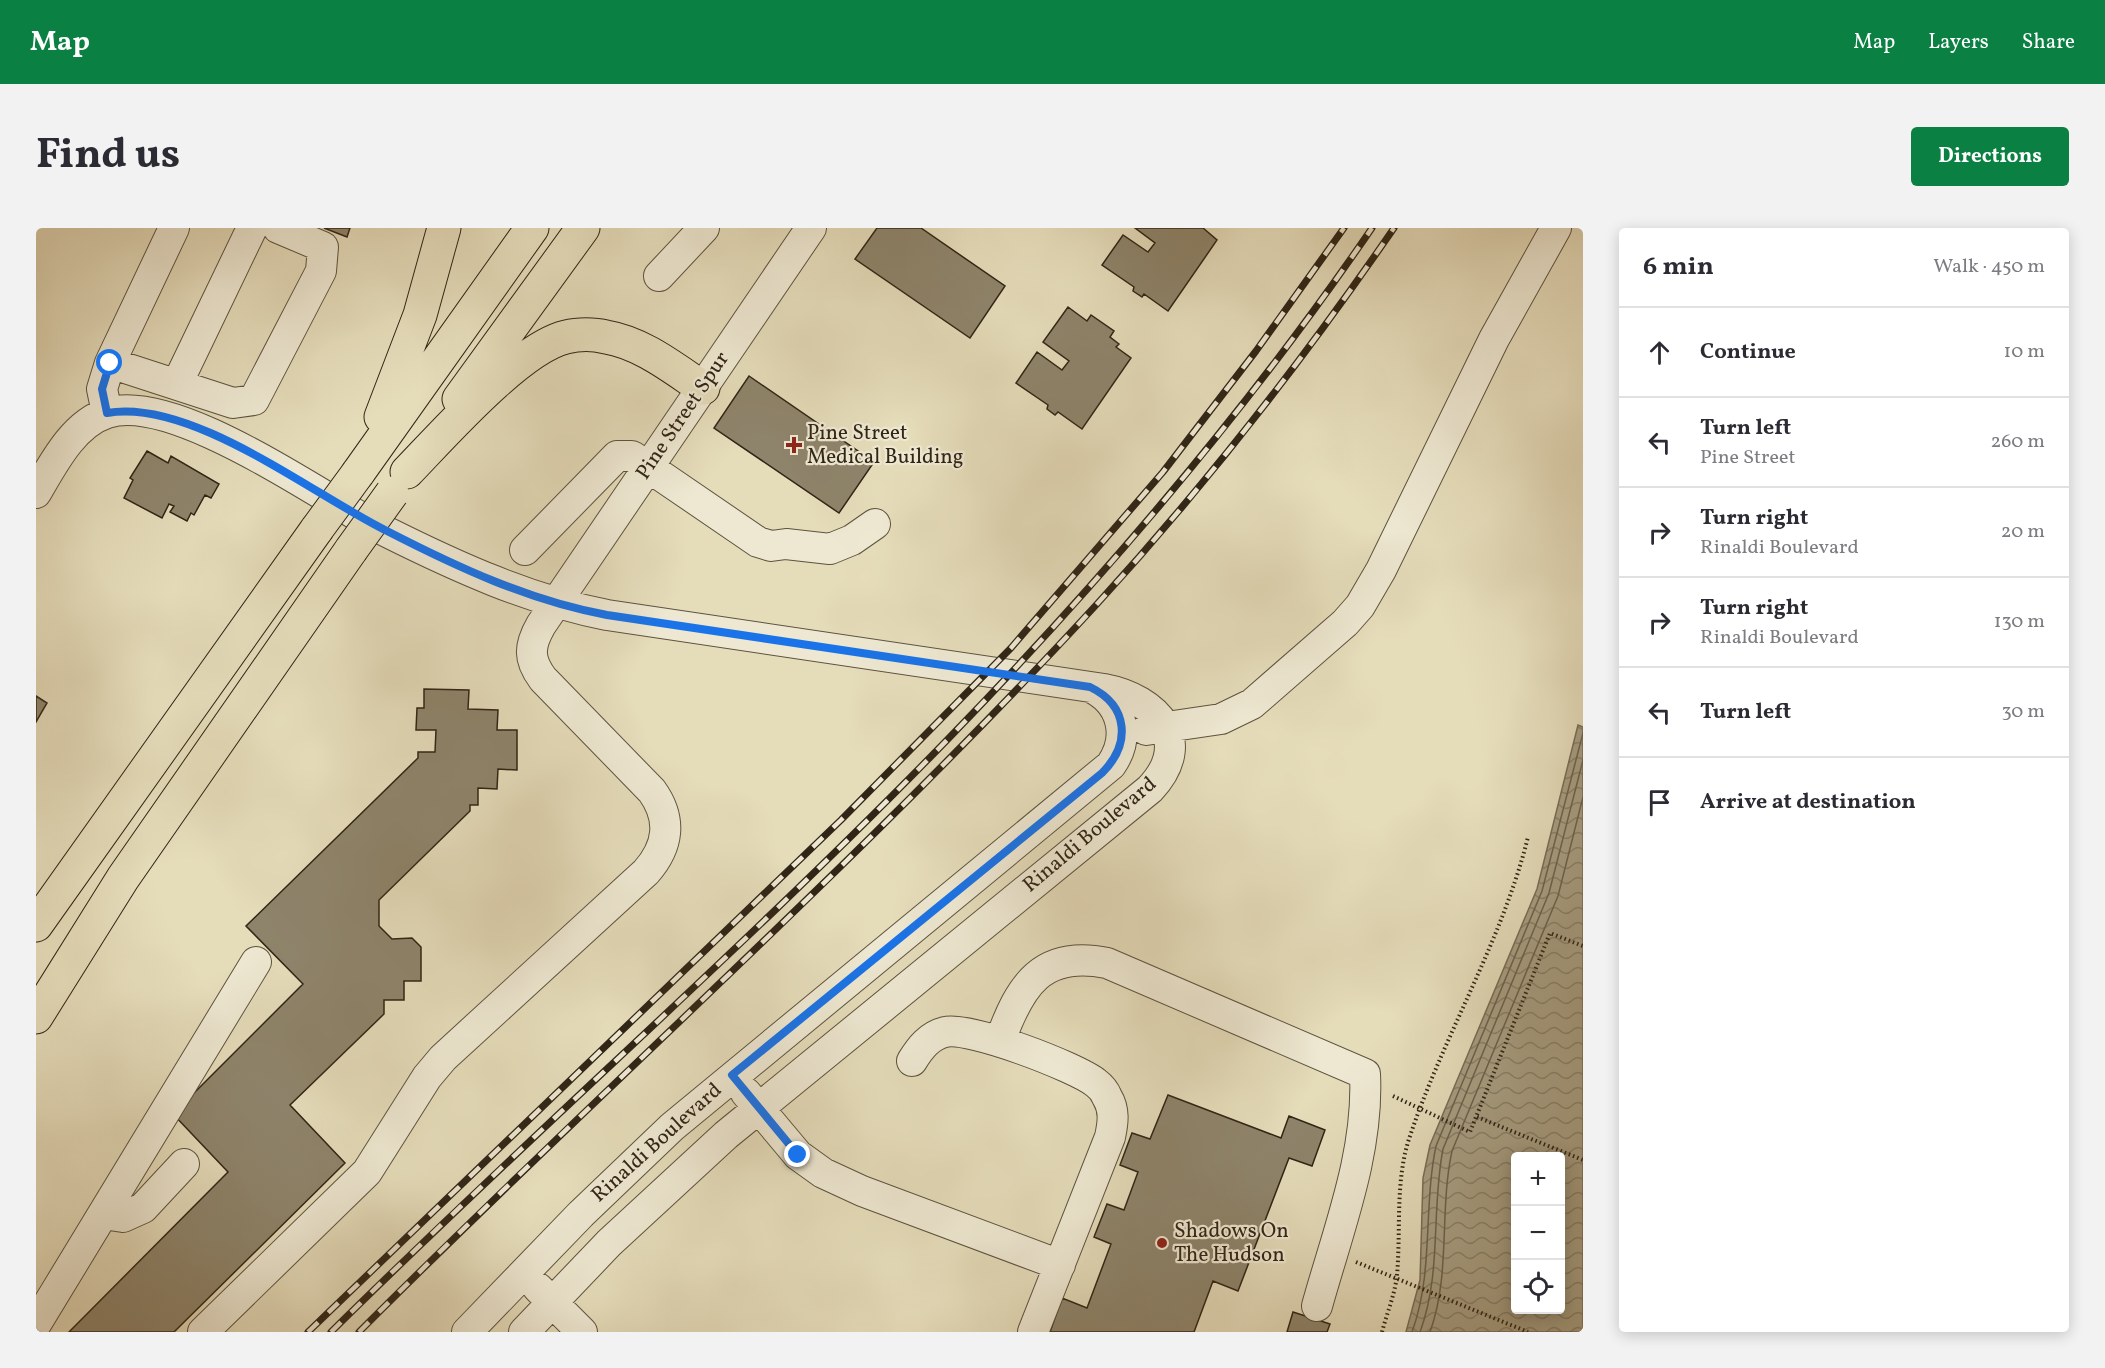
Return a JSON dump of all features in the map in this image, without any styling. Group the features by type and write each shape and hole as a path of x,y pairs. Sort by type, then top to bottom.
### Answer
{"highway":[{"path":"358,473 414,334 444,228"},
{"path":"36,925 532,228"},
{"path":"36,1017 128,870 351,550 583,228"},
{"path":"400,483 472,406 514,368 531,354 566,337 585,334 607,337 634,345 703,388"}],"street":[{"path":"107,413 102,389 110,363 174,228"},
{"path":"177,384 252,228"},
{"path":"110,363 233,403 254,400 321,271 323,247 278,228"},
{"path":"659,276 704,228"},
{"name":"Pine Street Spur","path":"203,1332 367,1172 427,1077 443,1058 646,872 660,855 665,843 665,815 652,791 535,669 531,648 534,636 811,228"},
{"path":"1090,687 1113,705 1122,724 1123,734 1221,718 1252,704 1332,636 1359,606 1381,570 1494,339 1556,228"},
{"path":"36,493 71,439 94,419 122,410 152,412 197,428 245,451 386,531 478,574 556,604 607,615 1116,692 1139,700 1155,712 1166,727"},
{"path":"525,550 617,456 632,456 758,542 771,546 786,544 830,549 852,540 874,524"},
{"name":"Rinaldi Boulevard","path":"524,1332 642,1211 758,1107 1150,789 1167,763 1169,743 1166,727"},
{"name":"Rinaldi Boulevard","path":"467,1332 613,1181 732,1075 1102,773 1117,755 1123,734"},
{"path":"1000,1041 1011,1012 1023,990 1041,972 1065,960 1084,958 1107,963 1365,1074 1365,1127 1317,1306"},
{"path":"36,1324 256,962"},
{"path":"912,1061 926,1042 947,1031 964,1032 1000,1041 1079,1072 1096,1083 1108,1098 1114,1117 1110,1137 1033,1332"},
{"path":"732,1075 798,1155 823,1173 862,1191 1060,1265"},
{"path":"103,1214 123,1217 143,1208 184,1164"},
{"path":"523,1273 582,1332"}],"path":[{"path":"1382,1332 1396,1278 1401,1174 1405,1152 1421,1108 1516,883 1528,837"},
{"path":"1393,1096 1470,1132 1550,933 1583,946"},
{"path":"1477,1117 1583,1160"},
{"path":"1332,1253 1528,1332"}],"water":[{"path":"1578,725 1583,727 1583,1332 1406,1332 1420,1280 1423,1178 1430,1145 1537,889"}],"building":[{"path":"324,228 350,228 347,237"},
{"path":"877,228 921,228 1005,286 970,338 855,259"},
{"path":"1135,228 1203,228 1217,240 1168,311 1144,294 1142,297 1133,291 1134,287 1102,265 1123,235 1148,252 1155,243"},
{"path":"1068,307 1087,321 1091,315 1114,331 1110,337 1119,344 1116,347 1131,358 1082,429 1058,412 1055,415 1047,409 1048,405 1016,383 1037,352 1062,370 1069,361 1043,342"},
{"name":"Pine Street Medical Building","path":"749,376 874,462 839,513 714,428"},
{"path":"147,451 168,463 171,456 219,484 211,498 205,495 194,515 191,513 187,521 170,512 174,506 169,504 162,518 124,498 133,480 130,478"},
{"path":"424,689 469,690 468,709 498,710 497,730 517,730 517,770 498,769 497,789 478,788 478,805 470,805 470,811 379,900 379,926 392,939 412,938 421,947 421,981 404,981 404,1000 384,1000 384,1014 290,1105 345,1163 174,1332 69,1332 228,1172 173,1114 303,984 246,926 418,758 418,752 435,752 436,730 416,730 417,708 424,708"},
{"path":"36,696 47,703 36,722"},
{"path":"1168,1095 1281,1138 1289,1116 1325,1130 1312,1166 1289,1158 1238,1291 1213,1281 1194,1332 1050,1332 1062,1298 1087,1308 1111,1244 1094,1237 1107,1204 1124,1210 1138,1172 1120,1165 1132,1133 1150,1139"},
{"path":"1293,1312 1330,1324 1327,1332 1287,1332"}],"railway":[{"path":"308,1332 841,820 1011,648 1163,472 1256,351 1344,228"},
{"path":"331,1332 485,1183 796,890 873,815 1005,679 1117,556 1224,428 1275,363 1372,228"},
{"path":"359,1332 825,882 1008,698 1097,604 1176,514 1252,421 1325,326 1394,228"}],"place":[{"name":"Pine Street Medical Building","path":"794,445"},
{"name":"Shadows On The Hudson","path":"1162,1243"}],"route":[{"path":"110,363 102,389 107,413 122,410 152,412 216,436 386,531 478,574 556,604 607,615 1090,687 1099,691 1113,705 1122,724 1123,734 1117,755 1111,765 732,1075 798,1155"}]}
